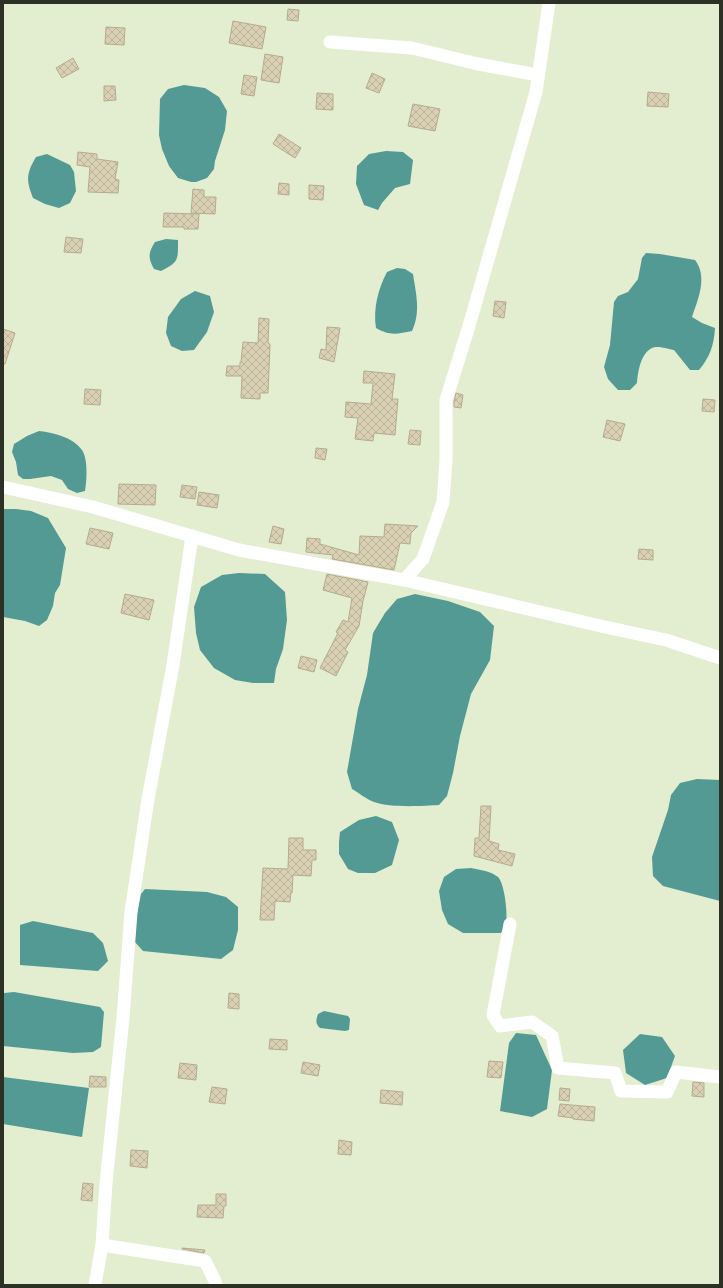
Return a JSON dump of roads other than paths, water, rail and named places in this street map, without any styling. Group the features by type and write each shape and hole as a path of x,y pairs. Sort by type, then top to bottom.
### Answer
{"street":[{"path":"404,580 423,559 444,502 446,400 469,326 536,92 549,3"},
{"path":"330,42 412,48 478,64 538,75"},
{"path":"3,487 93,507 239,550 404,580 666,640 720,658"},
{"path":"95,1285 102,1245 106,1183 131,912 148,799 173,666 192,536"},
{"path":"510,924 493,1015 500,1026 532,1022 552,1036 558,1068 615,1073 621,1091 667,1092 676,1072 720,1077"},
{"path":"102,1245 205,1261 216,1285"}],"water":[{"path":"184,85 205,88 219,97 227,111 225,130 215,161 214,169 207,178 196,182 178,178 169,166 162,149 159,135 160,99 168,89"},
{"path":"386,151 403,152 413,160 410,184 395,188 378,210 364,205 356,184 357,166 369,154"},
{"path":"47,154 70,165 74,172 76,191 70,203 59,208 45,204 33,198 28,182 30,168 36,157"},
{"path":"166,239 178,240 178,252 174,263 161,271 154,269 150,259 150,252 155,242"},
{"path":"646,253 695,260 701,274 701,288 692,317 715,328 714,340 709,355 699,370 690,370 674,350 660,347 652,348 642,359 637,383 630,390 618,390 608,379 604,367 610,345 614,302 618,296 628,292 638,279 642,258"},
{"path":"397,268 405,269 413,274 417,310 415,324 412,331 394,334 376,328 375,314 379,292 387,272"},
{"path":"195,291 210,296 214,312 207,332 194,350 182,351 171,346 166,333 168,317 181,299"},
{"path":"39,431 63,436 82,450 85,458 87,476 85,491 77,493 68,489 62,480 51,476 23,479 18,475 16,462 12,452 14,444"},
{"path":"3,509 31,511 48,518 66,548 60,585 55,593 53,606 47,620 39,626 25,621 3,617"},
{"path":"239,573 265,574 285,592 287,620 283,649 276,669 274,683 253,683 235,680 214,668 200,650 196,633 194,607 201,587 222,575"},
{"path":"415,594 448,601 480,612 494,626 490,660 471,694 447,796 439,805 406,806 381,804 365,798 352,789 347,772 358,709 367,675 373,633 385,613 397,599"},
{"path":"697,779 720,780 720,901 663,886 653,876 652,857 668,810 671,795 680,783"},
{"path":"376,816 392,822 399,840 392,865 375,873 358,873 348,869 339,854 340,832 359,820"},
{"path":"471,868 492,873 498,877 500,881 504,893 507,915 506,926 501,933 463,933 448,924 442,910 439,891 444,877 456,869"},
{"path":"145,889 207,892 226,897 238,907 238,930 233,950 221,959 143,951 134,941 133,934 141,894"},
{"path":"33,921 93,933 103,943 108,961 98,971 20,965 20,925"},
{"path":"14,992 100,1007 104,1012 101,1047 93,1052 73,1053 3,1046 4,993"},
{"path":"324,1011 348,1016 350,1019 349,1030 345,1031 320,1028 316,1021 318,1014"},
{"path":"516,1033 536,1035 552,1070 547,1109 532,1117 500,1111 509,1043"},
{"path":"640,1034 662,1037 675,1056 667,1078 645,1085 626,1073 623,1050"},
{"path":"3,1077 89,1088 82,1137 3,1124"}]}
